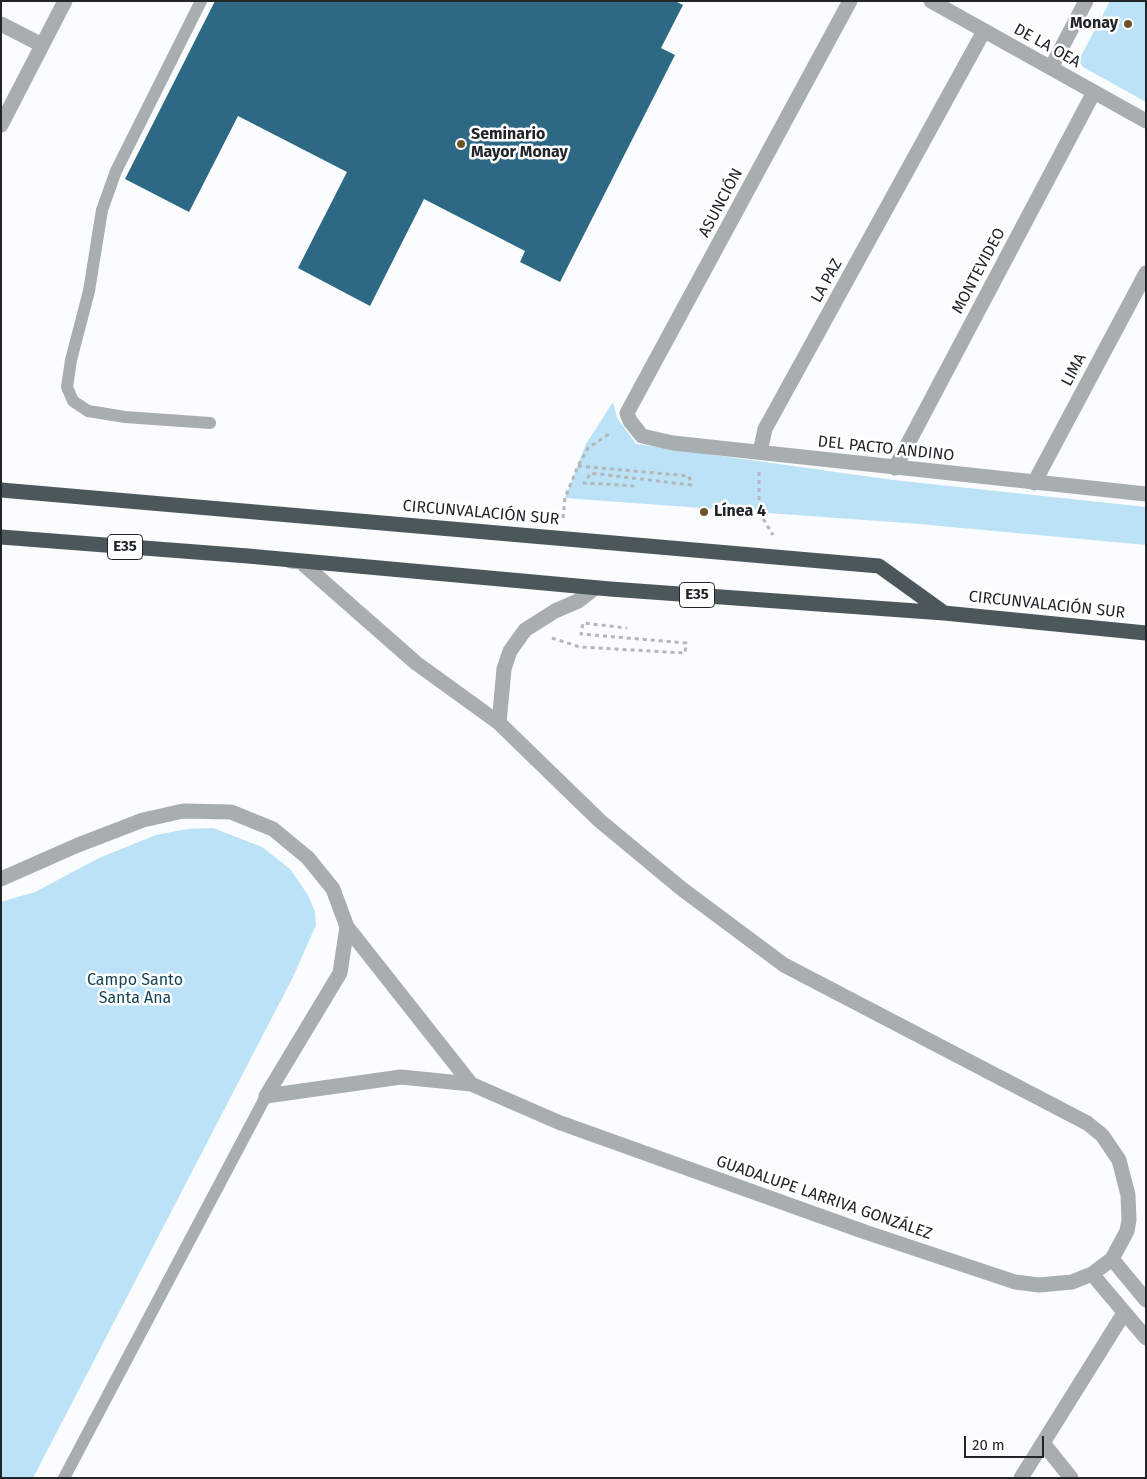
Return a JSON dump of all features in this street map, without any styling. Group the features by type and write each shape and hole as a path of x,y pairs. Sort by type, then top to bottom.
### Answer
{"highway":[{"name":"CIRCUNVALACIÓN SUR","path":"1,490 878,566 944,612"},
{"name":"CIRCUNVALACIÓN SUR","path":"1,537 248,556 595,588 944,612 1146,633"}],"street":[{"path":"1,125 65,1"},
{"name":"ASUNCIÓN","path":"630,421 627,413 850,1"},
{"name":"DE LA OEA","path":"931,1 1146,121"},
{"path":"1051,68 1086,1"},
{"path":"1,24 42,45"},
{"name":"LA PAZ","path":"760,452 766,429 984,31"},
{"name":"MONTEVIDEO","path":"895,468 1094,92"},
{"name":"LIMA","path":"1034,483 1146,273"},
{"name":"DEL PACTO ANDINO","path":"630,421 642,436 673,443 1146,494"},
{"name":"GUADALUPE LARRIVA GONZÁLEZ","path":"248,556 302,562 416,663 499,723 600,821 682,890 784,965 1087,1123 1102,1135 1112,1147 1119,1160 1129,1207 1127,1231 1112,1259 1092,1274 1059,1284 1028,1285 856,1229 558,1122 471,1084 401,1077 266,1096"},
{"path":"499,723 504,670 510,651 525,630 555,611 578,602 595,588"},
{"path":"1,879 78,845 143,820 183,811 231,812 273,829 308,858 333,889 347,928 471,1084"},
{"path":"266,1096 340,973 347,928"},
{"path":"1112,1259 1146,1300"},
{"path":"1092,1274 1146,1338"},
{"path":"1021,1478 1124,1313"},
{"path":"1042,1443 1071,1478"}],"lane":[{"path":"201,1 116,171 102,210 89,291 71,360 67,386 73,401 88,411 125,417 210,422"},
{"path":"64,1478 266,1096"}],"path":[{"path":"561,538 565,498 578,466 588,448 630,421"},
{"path":"760,452 759,512 786,557"},
{"path":"578,466 689,476 691,485 591,474 584,483 636,486"},
{"path":"525,630 580,646 685,653 686,644 581,634 583,623 627,628"}],"green space":[{"path":"1110,1 1146,1 1146,102 1083,67 1080,63 1080,58"},
{"path":"613,402 617,418 636,444 893,480 1146,507 1146,545 919,524 565,498 586,444"},
{"name":"Campo Santo Santa Ana","path":"213,828 262,847 290,869 308,895 315,912 316,925 293,977 33,1478 1,1478 1,902 35,892 99,858 156,835 187,829"}],"building":[{"name":"Seminario Mayor Monay","path":"215,1 675,1 683,5 661,48 675,55 560,282 520,262 525,251 424,199 370,306 298,268 347,172 238,116 189,212 125,179"}],"place":[{"name":"Monay","path":"1128,24"},
{"name":"Seminario Mayor Monay","path":"461,144"},
{"name":"Línea 4","path":"704,512"}]}
